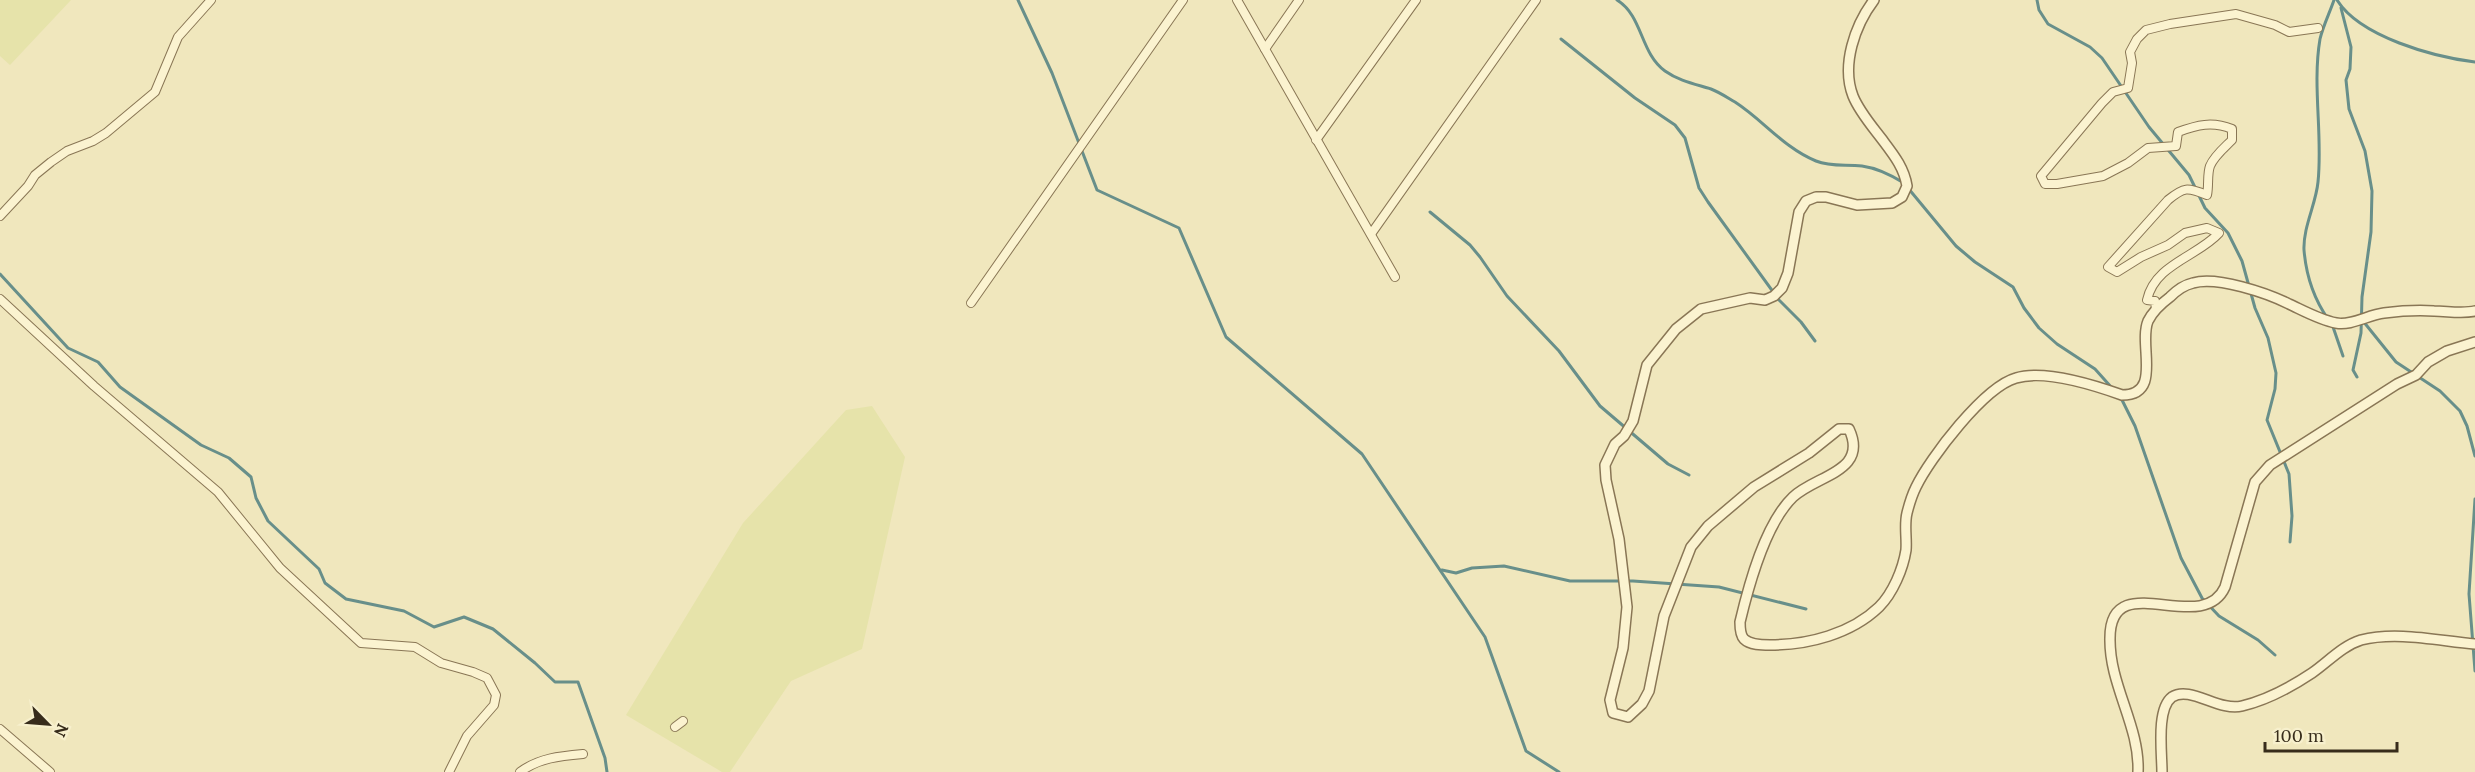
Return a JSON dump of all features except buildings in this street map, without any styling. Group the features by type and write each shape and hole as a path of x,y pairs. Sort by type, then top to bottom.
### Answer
{"street":[{"path":"0,216 28,186 35,175 51,162 67,151 93,141 106,133 155,92 178,37 211,0"},
{"path":"970,303 1183,0"},
{"path":"1237,0 1395,277"},
{"path":"1264,49 1299,0"},
{"path":"1316,140 1416,0"},
{"path":"1371,234 1536,0"},
{"path":"1874,0 1857,29 1849,55 1852,95 1903,168 1907,186 1902,197 1892,203 1857,205 1826,197 1816,197 1806,201 1799,212 1788,273 1782,288 1774,296 1765,300 1750,298 1701,309 1676,329 1647,365 1633,421 1624,436 1615,444 1605,465 1606,480 1619,539 1627,607 1623,648 1610,700 1613,713 1628,717 1642,704 1649,691 1664,616 1691,547 1708,526 1754,487 1809,453 1839,429 1849,429 1855,441 1853,454 1844,467 1795,495 1774,522 1740,622 1744,639 1763,645 1794,645 1835,634 1863,620 1880,606 1900,572 1906,549 1906,516 1916,488 1931,462 1989,393 2017,377 2035,376 2075,382 2122,395 2134,395 2140,390 2146,375 2146,331 2149,320 2156,309 2177,290 2192,283 2209,281 2242,288 2287,303 2337,324 2387,313 2475,311"},
{"path":"2156,309 2155,301 2147,300 2150,288 2176,263 2194,250 2210,243 2219,233 2207,228 2185,233 2117,273 2108,267 2168,200 2179,191 2190,188 2207,195 2210,182 2209,168 2217,155 2232,140 2232,129 2219,124 2196,125 2178,132 2176,146 2148,148 2128,163 2103,176 2057,184 2045,184 2041,176 2108,97 2113,92 2128,88 2132,63 2130,52 2137,39 2146,30 2236,14 2264,21 2289,32 2318,28"},
{"path":"0,299 94,386 218,492 280,568 361,644 415,647 441,663 487,678 496,695 495,705 467,736 448,772"},
{"path":"2138,772 2136,744 2114,675 2110,638 2112,622 2118,611 2132,602 2180,607 2204,606 2214,601 2221,595 2224,587 2255,482 2270,465 2397,384 2416,375 2447,351 2475,342"},
{"path":"2162,772 2161,726 2164,709 2173,697 2190,694 2219,705 2241,707 2295,683 2343,648 2361,640 2406,637 2475,644"},
{"path":"675,727 683,721"},
{"path":"0,729 50,772"},
{"path":"520,772 533,763 583,754"}],"shaded area":[{"path":"0,0 71,0 10,65 0,56"},
{"path":"872,406 905,457 862,649 791,681 730,772 722,772 626,715 743,523 846,410"}],"waterway":[{"path":"1018,0 1052,73 1097,190 1179,228 1226,337 1362,454 1485,637 1526,751 1559,772"},
{"path":"1617,0 1632,15 1651,55 1665,71 1687,82 1714,90 1735,102 1794,149 1816,161 1833,165 1868,167 1884,172 1904,183"},
{"path":"2037,0 2039,10 2048,24 2090,47 2102,58 2149,127 2189,175 2205,208 2228,233 2242,261 2255,308 2268,338 2276,373 2275,389 2267,420 2289,474 2292,516 2290,542"},
{"path":"2328,319 2312,286 2304,241 2318,182 2317,75 2320,39 2334,0"},
{"path":"2337,0 2362,25 2380,35 2419,50 2475,62"},
{"path":"2341,8 2351,47 2350,69 2346,80 2349,109 2365,151 2372,191 2371,232 2362,297 2361,333 2353,370 2357,377"},
{"path":"1561,39 1635,98 1675,125 1685,138 1699,188 1708,202 1779,300 1801,322 1815,341"},
{"path":"1908,188 1956,246 1975,262 2013,287 2024,308 2039,328 2057,344 2095,369 2112,388"},
{"path":"1430,212 1470,245 1507,296 1559,351 1600,406 1668,464 1689,475"},
{"path":"0,274 68,348 98,362 120,387 201,445 229,458 251,477 256,498 268,521 319,569 325,583 346,599 404,611 434,627 464,617 493,629 555,682 578,682 605,758 607,772"},
{"path":"2363,321 2396,362 2440,391 2460,411 2467,426 2475,456"},
{"path":"2332,324 2343,356"},
{"path":"2121,398 2135,426 2181,558 2202,598 2219,616 2258,640 2275,655"},
{"path":"2475,499 2469,594 2475,671"},
{"path":"1442,570 1456,573 1472,568 1504,566 1570,581 1633,581 1719,587 1806,609"}]}
